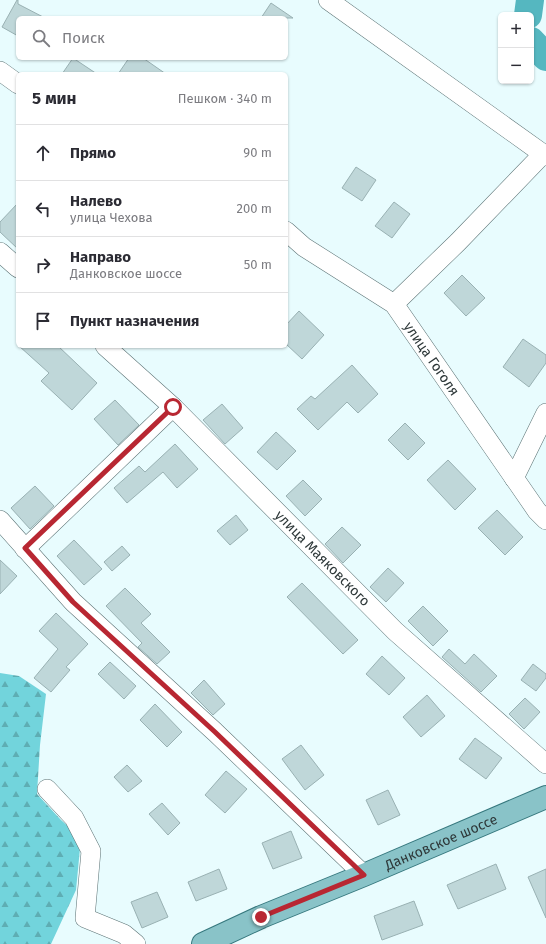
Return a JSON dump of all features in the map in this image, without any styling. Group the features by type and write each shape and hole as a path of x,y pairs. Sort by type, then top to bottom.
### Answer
{"main road":[{"name":"Данковское шоссе","path":"203,944 261,917 364,875 546,797"}],"street":[{"path":"328,0 544,155 394,304"},
{"path":"0,71 16,83"},
{"name":"улица Гоголя","path":"288,233 304,247 394,304 537,512 546,520"},
{"path":"0,252 16,266"},
{"name":"улица Маяковского","path":"107,348 173,407 395,631 546,764"},
{"path":"25,548 173,407"},
{"path":"514,478 546,413"},
{"path":"0,520 73,602 215,732 364,875"},
{"path":"47,789 74,818 90,851 85,918 124,934 136,944"}],"green space":[{"path":"0,673 19,676 46,694 40,745 37,794 61,820 81,838 76,890 51,944 0,944"}],"building":[{"path":"17,0 18,4 41,16 16,16 16,35 2,27"},
{"path":"271,3 293,18 288,18 288,16 262,16"},
{"path":"72,60 76,60 94,72 63,72"},
{"path":"128,60 146,60 163,72 119,72"},
{"path":"356,167 376,180 362,201 342,188"},
{"path":"394,202 410,214 392,238 375,226"},
{"path":"16,205 16,247 0,232 0,222"},
{"path":"462,275 485,298 466,316 444,293"},
{"path":"299,311 324,335 302,359 288,346 288,323"},
{"path":"523,339 546,355 546,363 529,387 503,367"},
{"path":"21,348 60,348 97,383 72,410 41,381 49,373"},
{"path":"352,365 378,394 358,413 347,402 318,430 297,409 311,396 315,399"},
{"path":"115,400 139,425 118,445 94,419"},
{"path":"222,404 243,428 225,444 203,420"},
{"path":"405,423 425,443 408,460 388,440"},
{"path":"276,432 296,451 277,470 257,452"},
{"path":"175,444 198,469 177,488 163,472 127,503 114,488 139,466 145,472"},
{"path":"448,460 476,489 455,510 427,480"},
{"path":"303,480 322,499 305,516 286,496"},
{"path":"35,486 54,506 30,529 11,508"},
{"path":"497,510 523,537 505,555 478,528"},
{"path":"236,515 248,530 230,545 217,531"},
{"path":"342,527 361,545 343,563 325,544"},
{"path":"74,540 102,569 84,585 57,556"},
{"path":"122,546 130,555 112,571 104,562"},
{"path":"0,560 17,576 0,594"},
{"path":"388,568 404,583 386,602 370,587"},
{"path":"302,583 358,640 343,654 287,597"},
{"path":"125,588 151,614 141,623 170,652 157,664 138,647 142,643 106,606"},
{"path":"423,606 448,631 433,646 408,621"},
{"path":"56,613 88,644 66,667 70,670 51,692 34,678 58,649 39,631"},
{"path":"449,649 465,664 474,654 497,676 481,692 442,657"},
{"path":"382,656 405,678 389,695 366,674"},
{"path":"110,662 136,686 124,699 98,674"},
{"path":"533,664 546,674 546,678 536,691 521,680"},
{"path":"204,680 225,704 213,715 191,693"},
{"path":"427,695 445,716 421,737 403,717"},
{"path":"525,698 540,712 524,729 509,714"},
{"path":"155,704 182,732 167,747 140,720"},
{"path":"475,738 502,758 486,779 459,759"},
{"path":"301,745 324,775 305,790 282,759"},
{"path":"127,765 142,781 128,792 114,777"},
{"path":"226,771 247,789 225,813 205,795"},
{"path":"388,790 400,815 378,825 366,800"},
{"path":"162,803 180,823 168,835 149,814"},
{"path":"291,831 302,858 273,869 262,843"},
{"path":"496,864 506,889 458,909 447,885"},
{"path":"219,869 227,889 196,901 188,882"},
{"path":"546,869 546,918 528,877"},
{"path":"157,892 168,917 142,928 131,902"},
{"path":"414,901 423,925 382,940 374,916"}],"waterway":[{"path":"528,12 530,0"},
{"path":"534,44 546,57"}],"route":[{"path":"173,407 25,548 73,602 215,732 364,875 261,917"}]}
